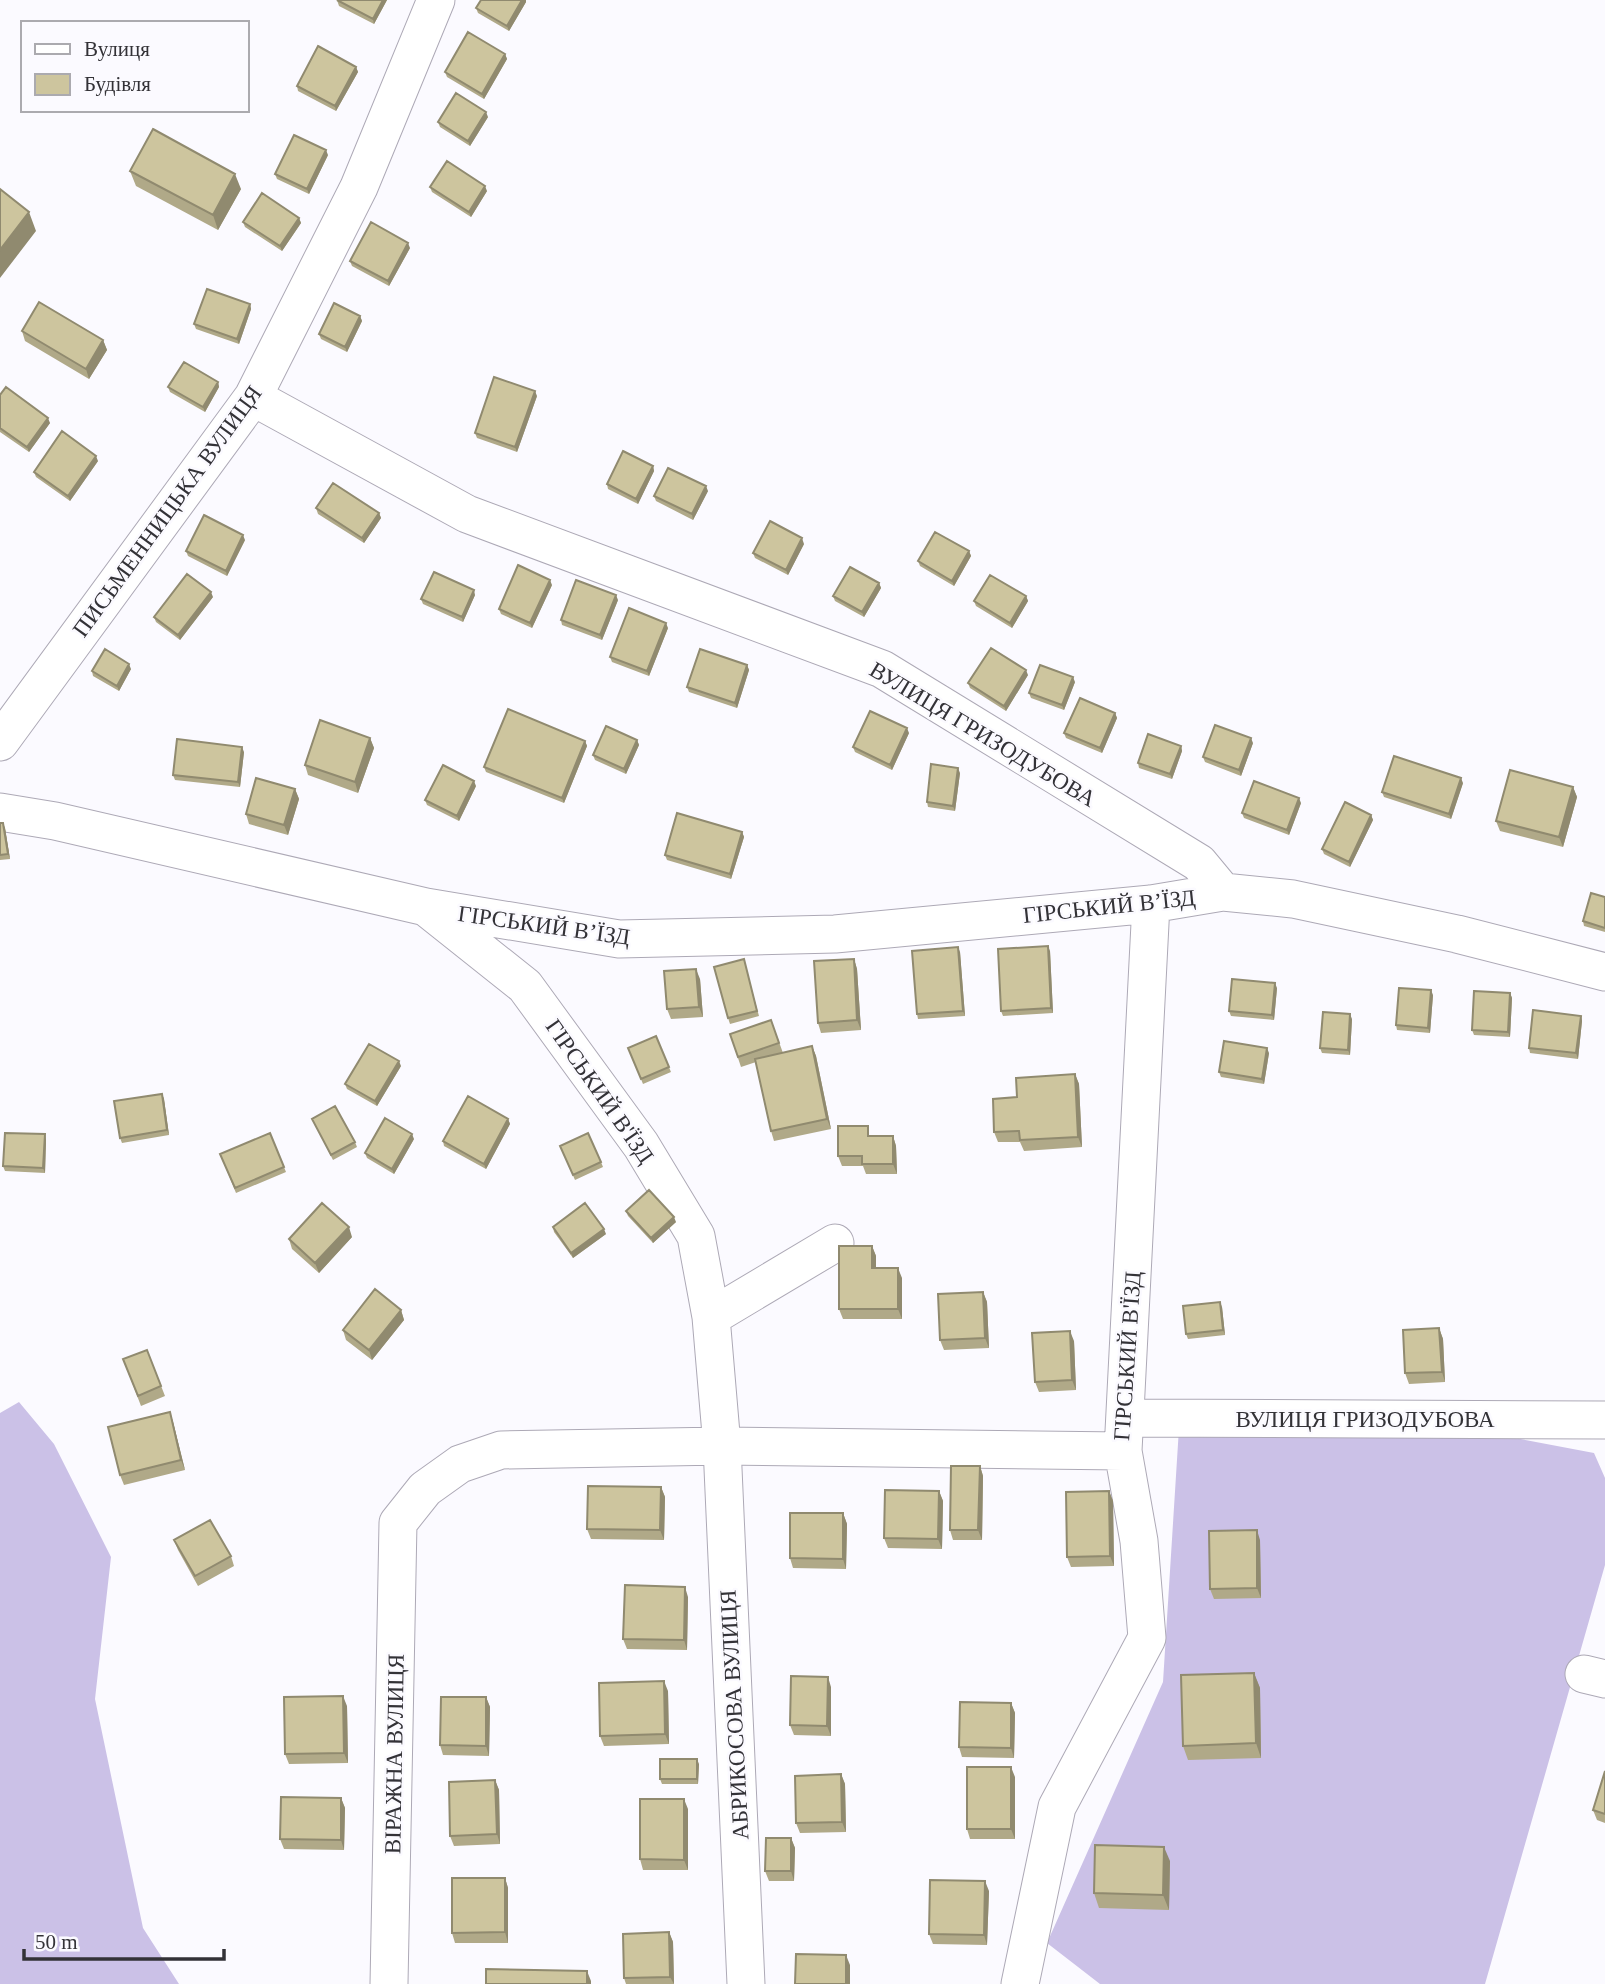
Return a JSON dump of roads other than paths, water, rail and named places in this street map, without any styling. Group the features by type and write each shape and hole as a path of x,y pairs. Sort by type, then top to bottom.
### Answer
{"street":[{"name":"ПИСЬМЕННИЦЬКА ВУЛИЦЯ","path":"0,742 253,397 359,187 436,0"},
{"name":"ВУЛИЦЯ ГРИЗОДУБОВА","path":"253,397 467,514 882,669 1199,863 1223,892"},
{"name":"ГІРСЬКИЙ В’ЇЗД","path":"0,812 55,821 426,907 619,939 835,934 1151,904 1223,892"},
{"path":"1223,892 1307,902 1457,934 1605,972"},
{"name":"ГІРСЬКИЙ В'ЇЗД","path":"398,1524 425,1489 433,1483 460,1464 501,1450 1124,1434 1151,904"},
{"name":"ГІРСЬКИЙ В'ЇЗД","path":"426,907 526,986 641,1145 696,1236 711,1317 722,1446"},
{"path":"711,1317 835,1243"},
{"name":"ВУЛИЦЯ ГРИЗОДУБОВА","path":"1124,1434 1605,1420"},
{"path":"1020,1984 1057,1807 1147,1638 1139,1541 1124,1434"},
{"name":"АБРИКОСОВА ВУЛИЦЯ","path":"722,1446 746,1984"},
{"name":"ВІРАЖНА ВУЛИЦЯ","path":"389,1984 398,1524"}]}
